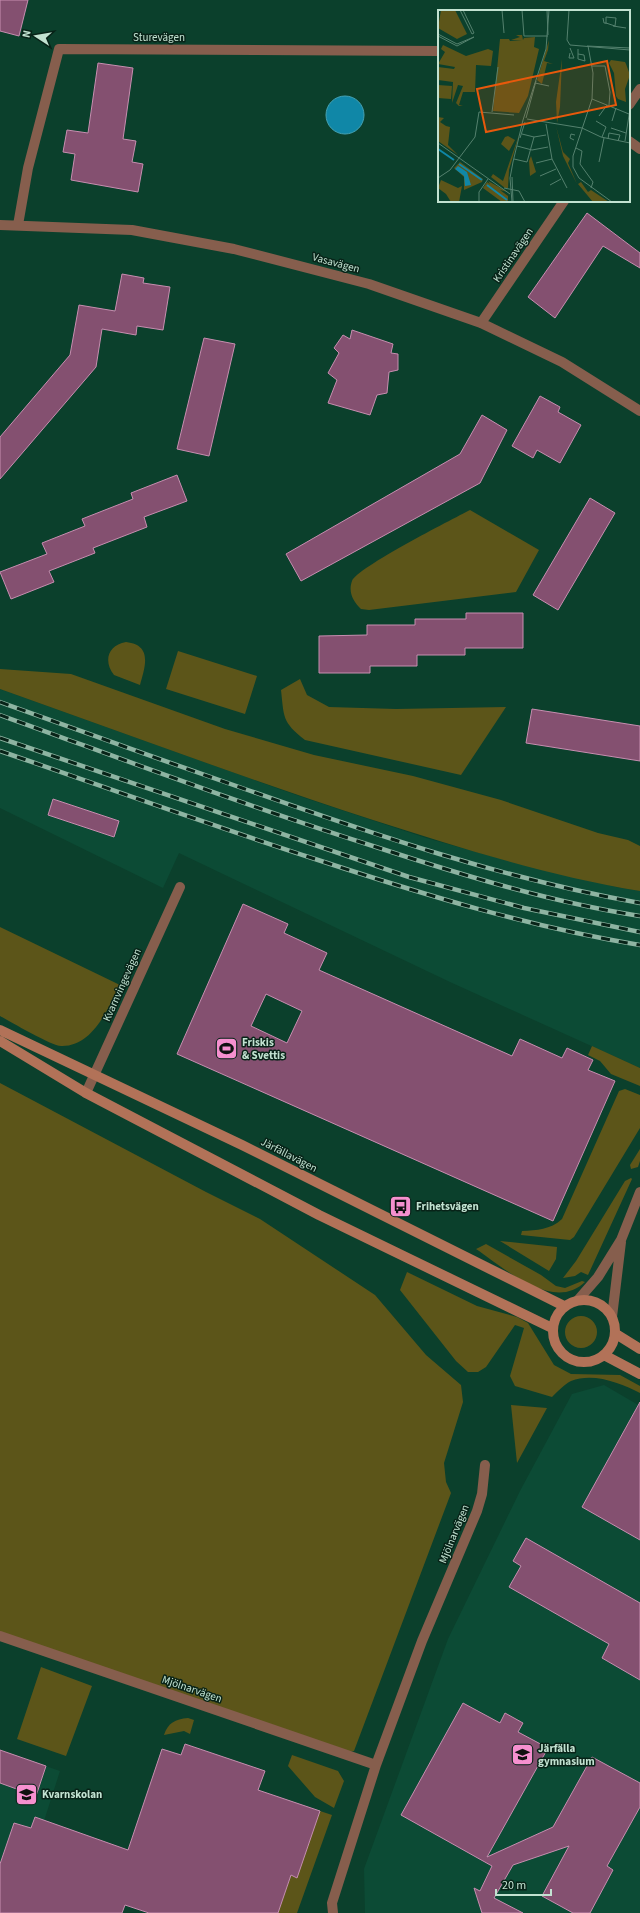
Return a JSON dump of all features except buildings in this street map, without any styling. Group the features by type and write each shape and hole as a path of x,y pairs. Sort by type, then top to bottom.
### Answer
{"street":[{"name":"Sturevägen","path":"18,225 28,168 59,49 438,51"},
{"path":"630,104 640,89"},
{"path":"630,142 640,149"},
{"name":"Kristinavägen","path":"481,323 563,202"},
{"name":"Vasavägen","path":"0,225 132,230 234,249 368,284 481,323 562,362 640,411"},
{"name":"Kvarnvingevägen","path":"86,1093 180,887"},
{"name":"Järfällavägen","path":"0,1030 249,1148 564,1306"},
{"path":"0,1041 86,1093 319,1215 552,1328"},
{"path":"578,1300 598,1277 621,1240 640,1192"},
{"path":"612,1317 606,1308 589,1299 578,1300 564,1306 556,1316 552,1328 555,1345 562,1354 570,1360 586,1362 597,1360 612,1346 616,1334 612,1317 621,1240"},
{"path":"616,1334 640,1349"},
{"path":"604,1355 640,1374"},
{"name":"Mjölnarvägen","path":"333,1913 332,1903 376,1765 422,1641 477,1511 482,1494 486,1466"},
{"name":"Mjölnarvägen","path":"0,1636 376,1765"}],"shaded area":[{"path":"470,510 539,550 516,592 369,610 361,609 358,606 351,593 351,585 352,581 358,574 370,565 406,544"},
{"path":"126,642 135,644 144,652 145,664 140,685 114,675 109,664 108,659 111,650 115,646"},
{"path":"178,651 257,676 245,714 166,689"},
{"path":"0,669 71,674 225,729 314,755 413,776 501,800 598,833 628,840 640,846 640,891 572,878 472,851 326,804 186,756 0,689"},
{"path":"300,679 307,695 329,707 396,709 506,707 461,775 305,740 297,734 288,723 284,713 281,690"},
{"path":"0,689 299,796 426,838 524,865 616,887 640,891 640,1068 450,982 179,853 163,888 0,808"},
{"path":"0,927 120,985 104,1015 91,1033 72,1045 61,1046 41,1038 0,1016"},
{"path":"592,1046 640,1068 640,1086 611,1074 600,1061 588,1055"},
{"path":"0,1083 260,1219 375,1295 426,1355 461,1385 463,1402 444,1463 446,1482 451,1493 354,1751 349,1752 0,1633"},
{"path":"625,1089 640,1095 640,1128 574,1237 570,1240 521,1235 522,1231 538,1230 548,1227 562,1219 619,1091"},
{"path":"640,1149 640,1161 638,1167 631,1169 630,1165"},
{"path":"631,1178 632,1179 588,1275 581,1272 575,1276 563,1278 576,1261 625,1181"},
{"path":"500,1241 557,1247 556,1259 549,1271"},
{"path":"486,1244 541,1275 556,1286 565,1288 582,1281 585,1282 572,1290 558,1292 544,1290 514,1276 476,1249"},
{"path":"407,1272 477,1306 517,1317 528,1323 554,1365 571,1374 620,1375 640,1386 640,1393 616,1382 597,1378 571,1381 552,1397 515,1386 510,1376 524,1328 515,1325 486,1367 478,1372 468,1372 456,1361 400,1290"},
{"path":"581,1316 587,1317 594,1323 597,1332 596,1338 590,1345 581,1348 575,1347 568,1341 565,1332 566,1326 572,1319"},
{"name":"Järfälla gymnasium","path":"604,1385 640,1406 640,1913 365,1913 364,1869 448,1639 520,1491 572,1394"},
{"path":"511,1405 547,1408 517,1463"},
{"path":"41,1667 92,1686 66,1756 17,1739"},
{"path":"188,1718 194,1720 190,1734 184,1731 164,1735 168,1727 173,1722 179,1719"},
{"name":"Kvarnskolan","path":"0,1750 60,1771 44,1821 35,1817 31,1828 14,1823 0,1864"},
{"path":"292,1755 338,1771 344,1781 334,1808 315,1797 288,1766"},
{"path":"320,1811 332,1815 297,1913 278,1913 291,1875 297,1877"}],"water":[{"path":"345,96 358,102 364,115 358,128 345,134 332,128 326,115 332,102"}],"railway":[{"path":"0,702 340,822 439,854 539,881 640,903"},
{"path":"0,715 234,800 408,857 506,887 573,903 640,916"},
{"path":"0,738 409,877 524,908 640,932"},
{"path":"0,751 236,833 395,885 557,929 640,945"}],"place":[{"name":"Friskis & Svettis","path":"226,1048"},
{"name":"Frihetsvägen","path":"400,1206"},
{"name":"Järfälla gymnasium","path":"523,1754"},
{"name":"Kvarnskolan","path":"26,1794"}]}
